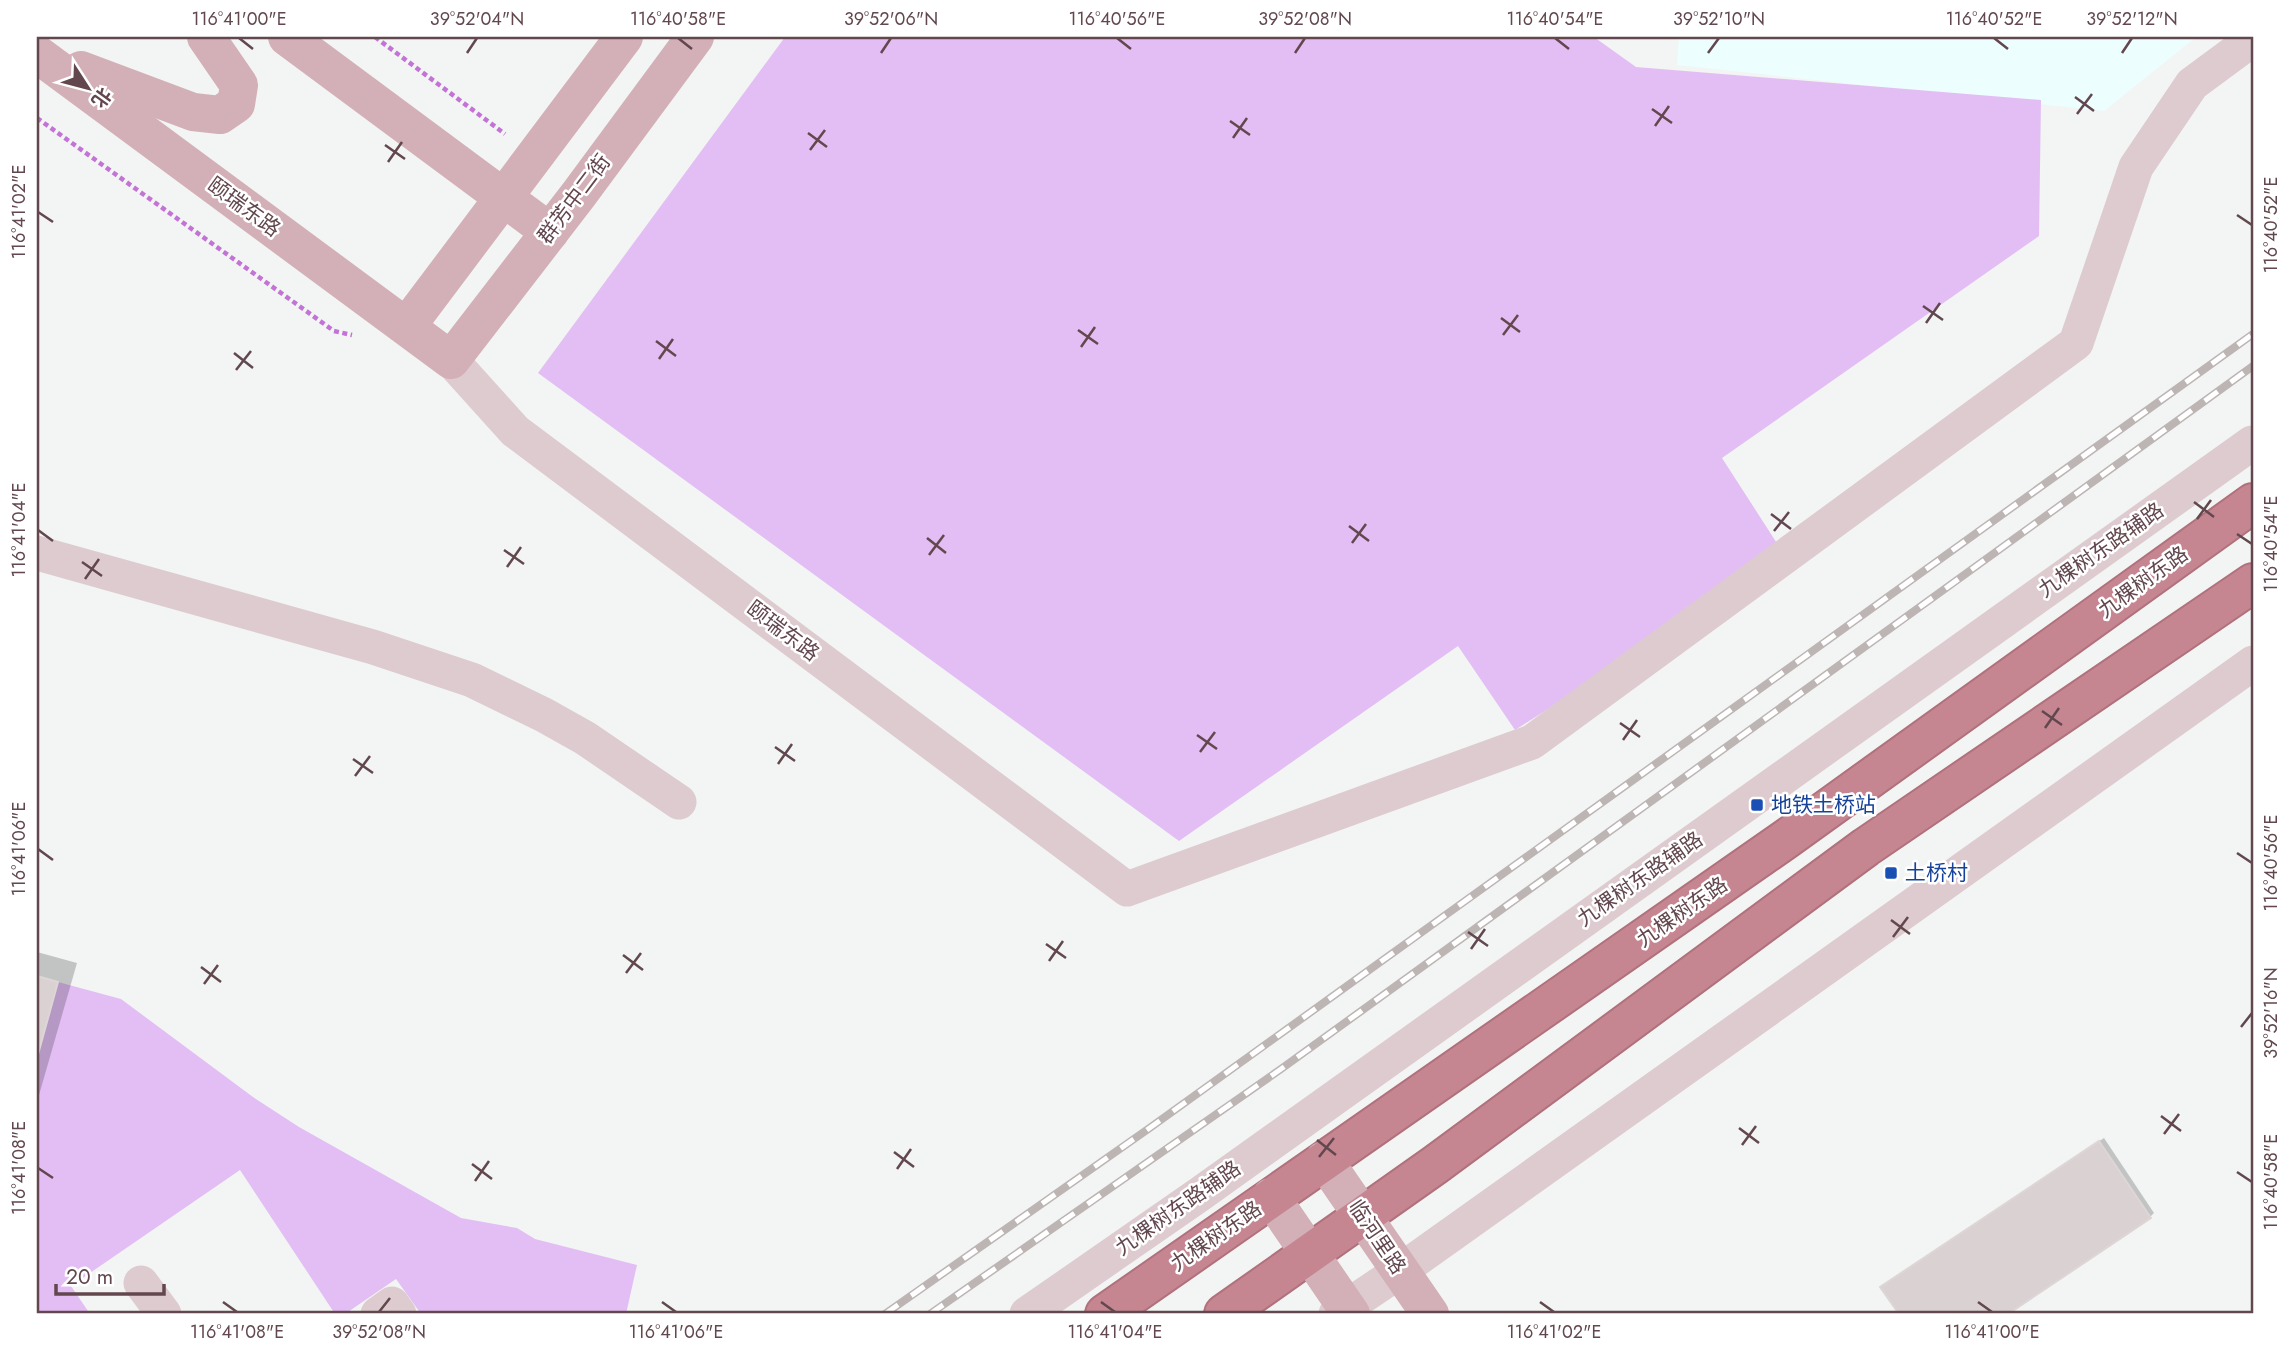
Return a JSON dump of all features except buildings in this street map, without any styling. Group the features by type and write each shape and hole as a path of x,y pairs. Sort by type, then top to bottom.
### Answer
{"highway":[{"name":"九棵树东路","path":"1105,1314 1775,847 2253,503"},
{"path":"1224,1314 1435,1166 1866,847 2249,590"}],"main road":[{"path":"37,53 122,87 193,111 220,115 236,104 239,85 206,37"},
{"path":"287,37 550,232"},
{"path":"407,326 624,37"},
{"name":"群芳中二街","path":"451,360 695,37"},
{"name":"颐瑞东路","path":"37,53 451,360"},
{"name":"临河里路","path":"1324,1160 1430,1314"},
{"path":"1271,1197 1345,1312"}],"street":[{"name":"颐瑞东路","path":"451,360 515,431 1127,889 1532,742 2076,343 2136,167 2192,84 2253,39"},
{"name":"九棵树东路辅路","path":"1027,1314 1200,1194 2252,443"},
{"path":"37,554 384,650 472,680 585,738 679,802"},
{"path":"1345,1312 2253,663"},
{"path":"141,1283 164,1314"},
{"path":"378,1314 392,1304 399,1314"}],"path":[{"path":"374,37 534,157"},
{"path":"37,118 334,331 360,337"}],"shaded area":[{"path":"785,37 1594,37 1636,67 2041,100 2039,236 1722,458 1782,551 1623,662 1515,730 1458,646 1179,841 538,373"},
{"path":"1679,37 2196,37 2104,111 1677,65"},
{"path":"58,982 121,999 253,1097 299,1127 461,1218 517,1228 535,1239 637,1265 626,1314 421,1314 396,1279 345,1314 335,1314 240,1170 71,1286 90,1314 37,1313 37,1058"}],"railway":[{"path":"885,1314 1151,1127 2253,334"},
{"path":"930,1314 1281,1069 2253,366"}],"place":[{"name":"地铁土桥站","path":"1757,805"},
{"name":"土桥村","path":"1891,873"}]}
